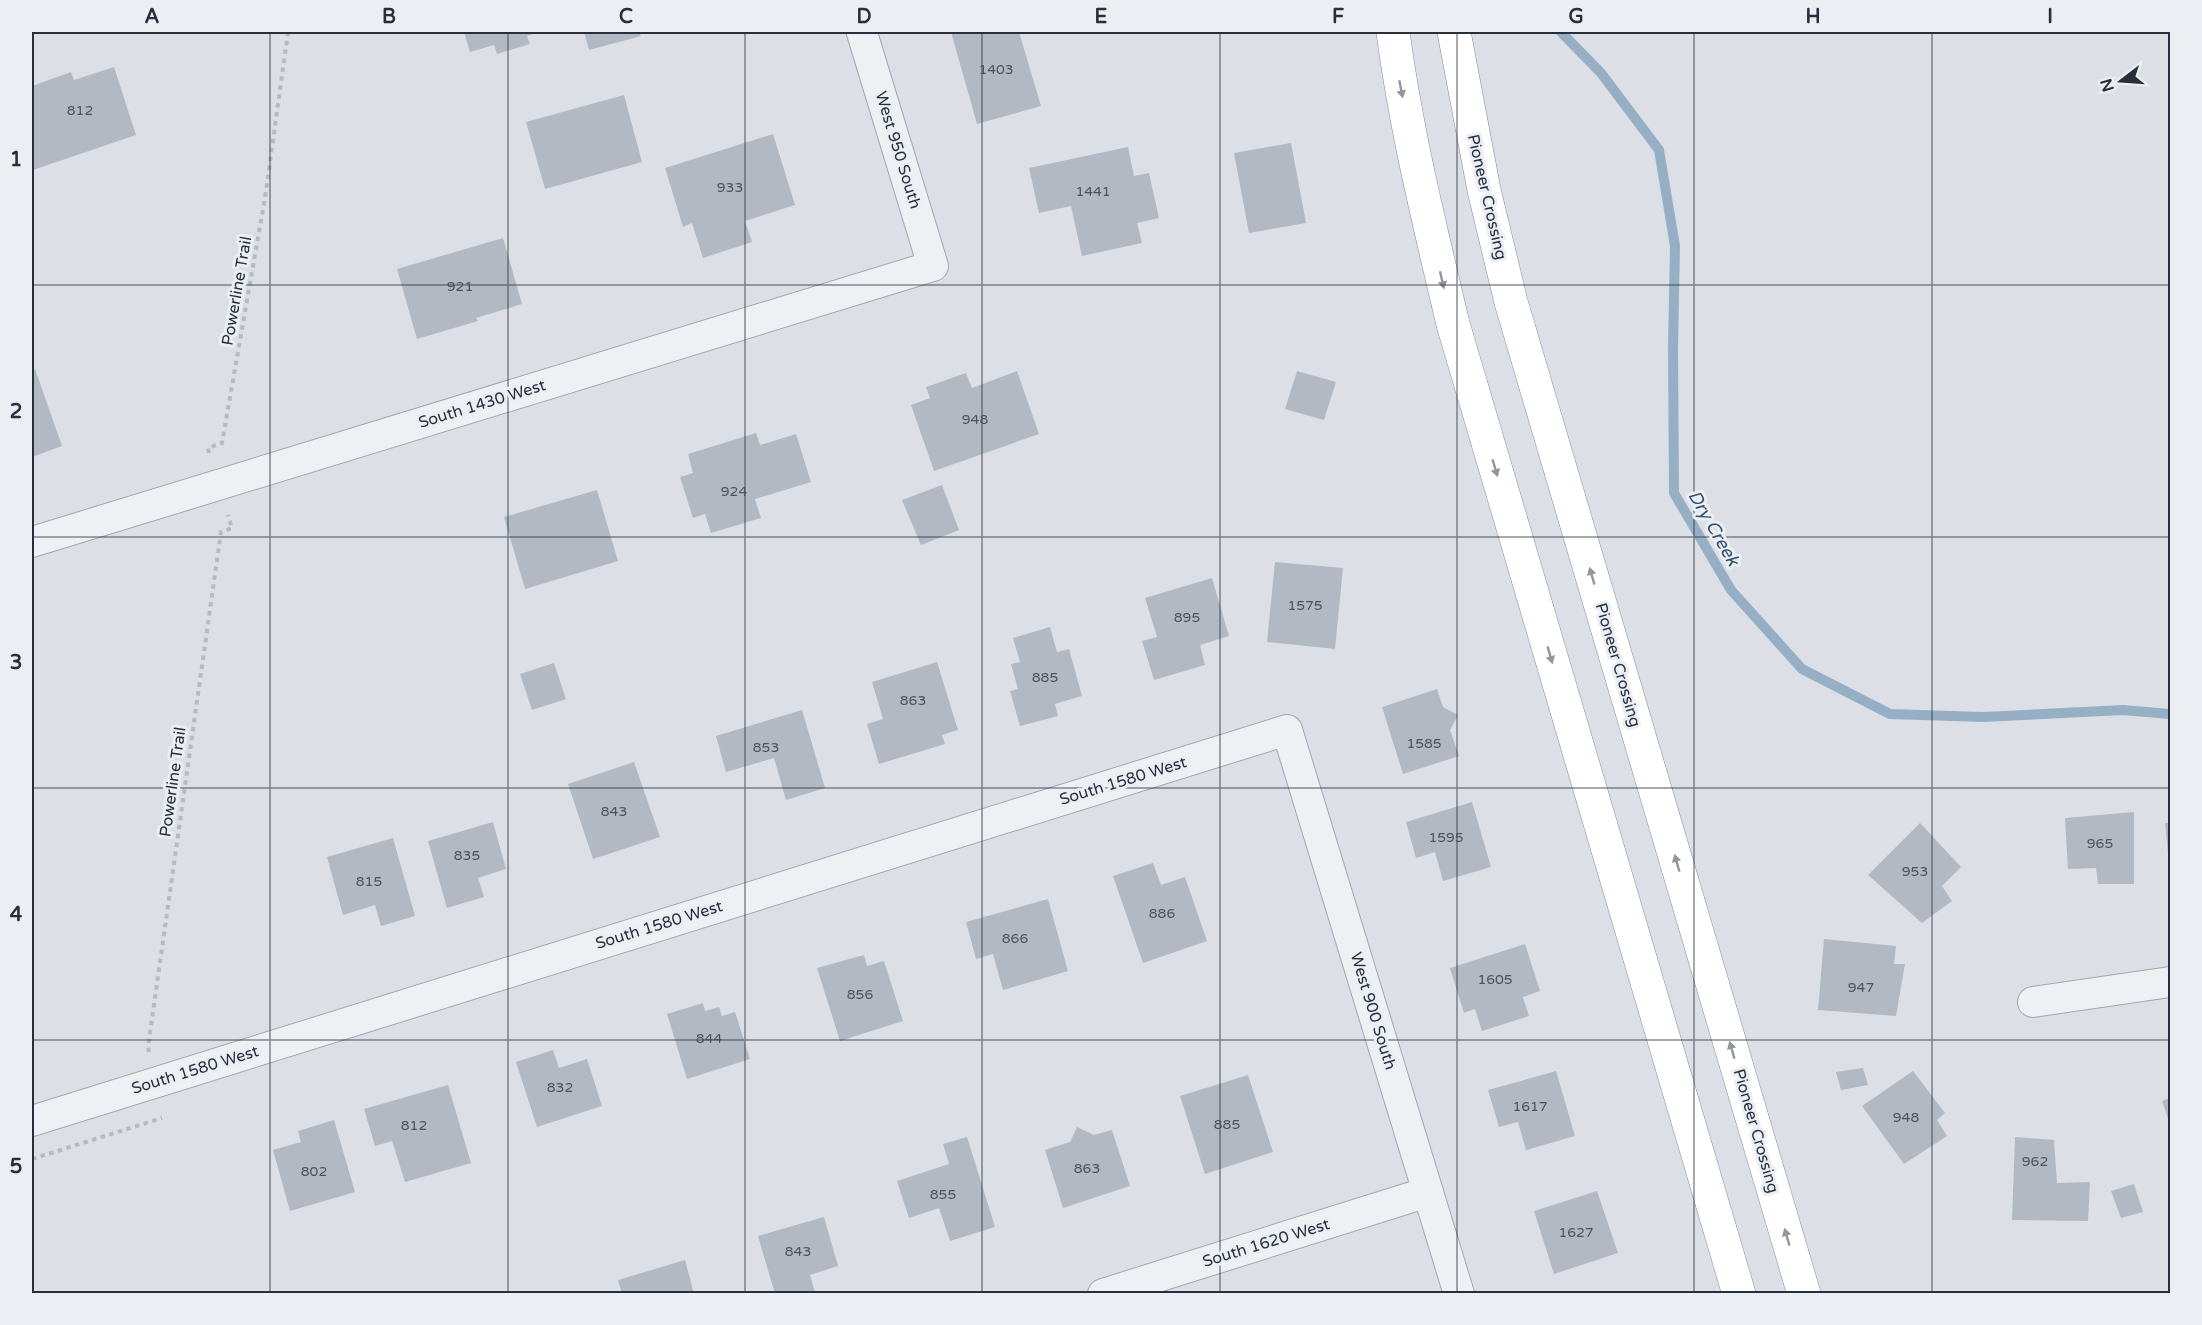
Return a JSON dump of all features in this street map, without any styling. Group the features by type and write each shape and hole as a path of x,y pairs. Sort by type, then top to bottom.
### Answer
{"highway":[{"path":"1393,32 1402,94 1453,324 1739,1293"},
{"name":"Pioneer Crossing","path":"1454,32 1484,190 1511,302 1804,1293"}],"street":[{"name":"West 950 South","path":"862,33 933,266"},
{"name":"South 1430 West","path":"32,542 933,266"},
{"name":"South 1580 West","path":"32,1120 1287,729"},
{"name":"West 900 South","path":"1287,729 1459,1293"},
{"path":"2033,1002 2170,982"},
{"name":"South 1620 West","path":"1103,1293 1428,1192"}],"path":[{"name":"Powerline Trail","path":"208,448 222,443 265,198 288,32"},
{"name":"Powerline Trail","path":"148,1047 221,532 232,528"},
{"path":"32,1159 168,1116"}],"building":[{"path":"464,32 540,32 527,36 530,44 497,54 494,45 470,52"},
{"path":"584,32 639,32 641,36 589,50"},
{"path":"951,32 1019,32 1041,106 977,124"},
{"path":"114,67 136,135 33,170 32,86 71,72 74,80"},
{"path":"624,95 642,162 545,189 526,122"},
{"path":"773,134 795,205 745,221 752,242 703,258 692,223 683,227 665,168"},
{"path":"1291,143 1306,223 1249,233 1234,153"},
{"path":"1128,147 1134,176 1149,173 1159,218 1137,223 1142,243 1082,256 1071,206 1039,213 1029,168"},
{"path":"503,238 522,304 476,318 478,321 417,339 397,269"},
{"path":"35,369 62,446 32,457 32,371"},
{"path":"1017,371 1039,434 934,471 911,405 930,398 926,387 966,373 972,388"},
{"path":"1297,371 1336,382 1324,420 1285,409"},
{"path":"756,433 760,445 796,434 811,482 755,499 761,518 711,533 705,514 693,518 680,477 693,473 688,454"},
{"path":"942,485 959,530 921,545 902,500"},
{"path":"597,490 618,561 525,589 504,517"},
{"path":"1275,562 1343,568 1335,649 1267,642"},
{"path":"1212,578 1229,636 1200,645 1205,665 1154,680 1142,641 1157,637 1145,598"},
{"path":"1050,627 1057,652 1069,649 1082,696 1055,704 1058,716 1020,726 1010,691 1018,689 1011,664 1020,662 1013,638"},
{"path":"937,662 958,730 942,735 945,744 879,764 867,724 883,719 872,682"},
{"path":"554,663 566,699 532,710 520,674"},
{"path":"1437,689 1443,707 1458,715 1450,730 1459,756 1403,774 1382,707"},
{"path":"802,710 825,788 786,800 774,758 726,772 716,736"},
{"path":"634,762 660,837 593,859 568,784"},
{"path":"1472,802 1491,867 1443,881 1435,852 1416,858 1406,822"},
{"path":"2134,812 2134,884 2098,884 2096,868 2068,869 2065,818"},
{"path":"493,822 506,869 478,878 484,897 447,908 428,841"},
{"path":"1920,823 1961,867 1942,886 1952,901 1922,923 1868,875"},
{"path":"2165,823 2170,823 2170,862 2169,862"},
{"path":"393,838 415,916 381,926 375,905 343,915 327,857"},
{"path":"1153,863 1161,885 1185,877 1207,941 1143,963 1113,876"},
{"path":"1048,899 1068,971 1003,990 993,954 976,959 966,922"},
{"path":"1824,939 1896,946 1894,964 1905,964 1896,1016 1818,1010"},
{"path":"1525,944 1540,991 1523,997 1529,1016 1482,1031 1475,1009 1464,1013 1450,968"},
{"path":"864,955 867,966 884,961 903,1021 840,1041 817,968"},
{"path":"703,1003 705,1011 719,1007 722,1016 735,1012 750,1059 687,1079 667,1014"},
{"path":"553,1050 559,1068 587,1059 602,1106 537,1127 516,1062"},
{"path":"1863,1068 1868,1085 1841,1090 1836,1072"},
{"path":"1556,1071 1575,1136 1526,1150 1518,1122 1499,1127 1488,1090"},
{"path":"1913,1071 1945,1113 1937,1120 1947,1136 1904,1164 1862,1106"},
{"path":"1248,1075 1273,1152 1205,1174 1180,1096"},
{"path":"448,1085 471,1163 405,1182 392,1141 375,1146 364,1109"},
{"path":"2170,1098 2170,1124 2162,1101"},
{"path":"334,1120 355,1192 290,1211 273,1150 301,1142 298,1131"},
{"path":"1077,1127 1094,1135 1112,1130 1130,1186 1063,1208 1045,1150 1070,1142"},
{"path":"967,1137 995,1227 950,1241 939,1208 909,1218 897,1181 949,1164 943,1144"},
{"path":"2015,1137 2054,1140 2057,1183 2090,1182 2088,1221 2012,1220"},
{"path":"2134,1184 2143,1212 2121,1218 2111,1191"},
{"path":"1597,1191 1618,1253 1554,1274 1534,1211"},
{"path":"824,1217 838,1266 810,1275 815,1293 775,1294 758,1236"},
{"path":"685,1260 694,1294 622,1294 618,1280"}],"waterway":[{"name":"Dry Creek","path":"1561,32 1601,73 1659,150 1675,246 1674,493 1731,590 1802,669 1890,714 1983,717 2123,710 2170,714"}]}
